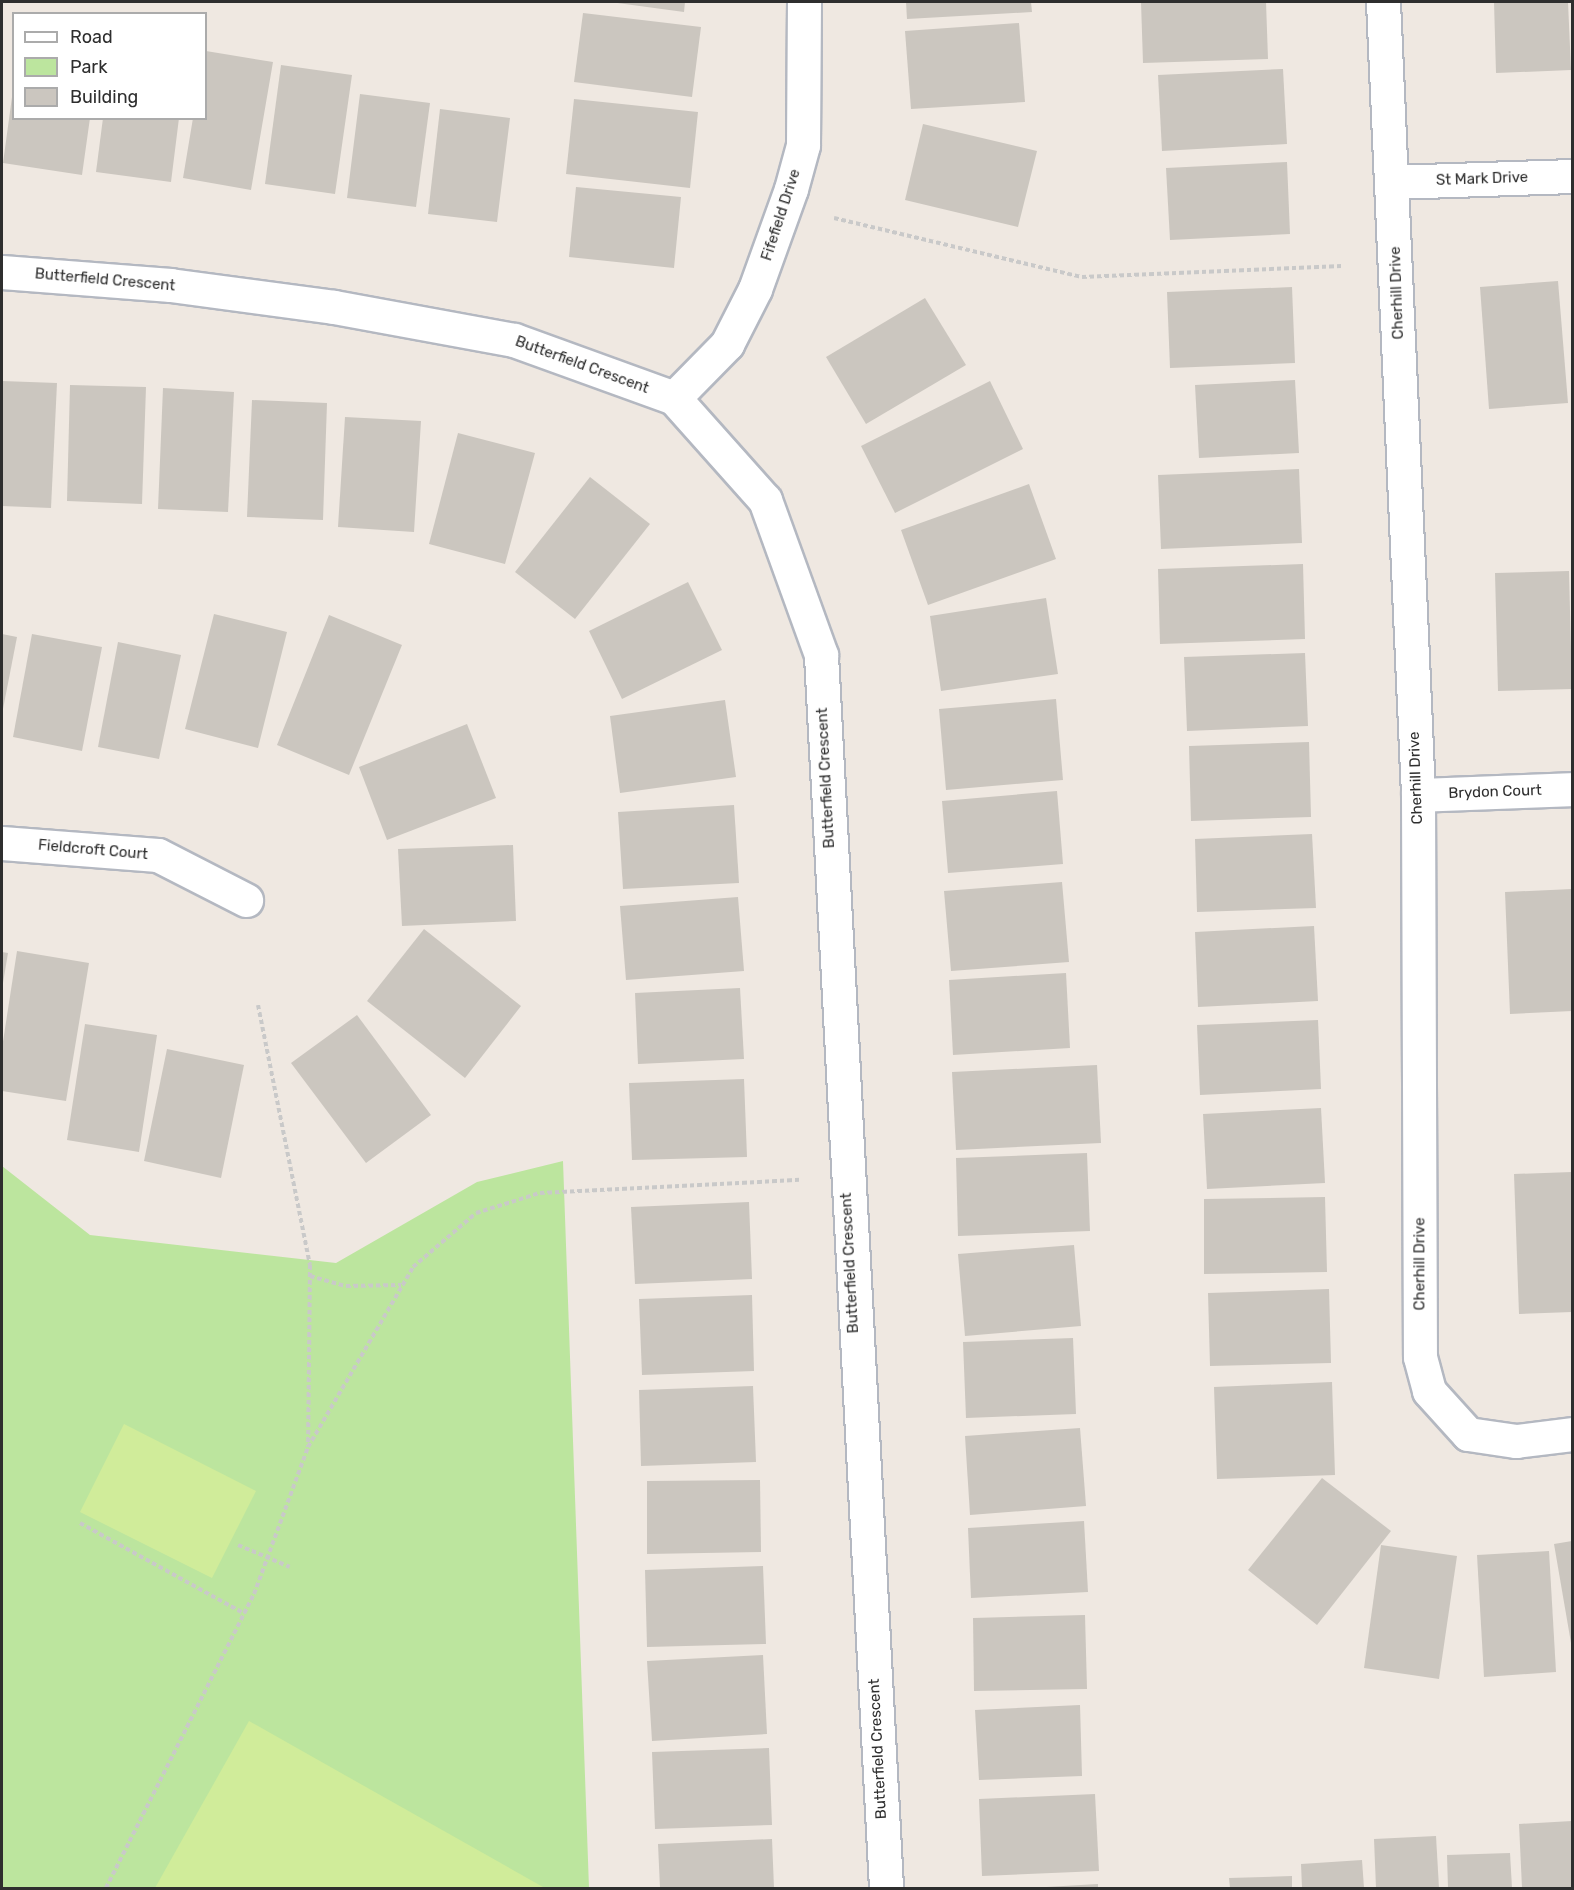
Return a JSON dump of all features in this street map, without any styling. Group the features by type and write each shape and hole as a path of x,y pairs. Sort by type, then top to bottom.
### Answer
{"street":[{"name":"Fifefield Drive","path":"674,398 728,344 755,289 791,189 803,145 804,2"},
{"name":"Cherhill Drive","path":"1383,2 1418,795 1420,1357 1429,1391 1468,1434 1516,1441 1572,1434"},
{"name":"St Mark Drive","path":"1392,182 1572,176"},
{"name":"Butterfield Crescent","path":"2,272 170,285 334,307 514,340 674,398 765,500 821,655 886,1888"},
{"name":"Brydon Court","path":"1418,795 1572,789"},
{"name":"Fieldcroft Court","path":"2,843 158,855 246,900"}],"path":[{"path":"834,218 1082,277 1342,266"},
{"path":"258,1005 310,1276 309,1447"},
{"path":"106,1888 245,1614 309,1447 413,1267 476,1213 540,1193 800,1180"},
{"path":"310,1276 346,1286 402,1285"},
{"path":"80,1523 245,1614"},
{"path":"238,1545 290,1567"}],"green space":[{"path":"563,1161 589,1888 2,1888 2,1166 90,1235 336,1263 477,1182"},
{"path":"124,1424 256,1491 212,1578 80,1512"},
{"path":"249,1721 543,1887 155,1888"}],"building":[{"path":"610,2 685,2 684,12"},
{"path":"906,2 1031,2 1032,12 907,19"},
{"path":"1141,2 1266,2 1268,59 1143,63"},
{"path":"1494,2 1568,2 1571,70 1496,73"},
{"path":"583,13 701,27 692,97 574,82"},
{"path":"1019,23 1025,102 911,109 905,31"},
{"path":"207,51 273,62 251,190 183,178 193,120 207,120"},
{"path":"281,65 352,75 335,194 265,184"},
{"path":"1283,69 1287,144 1162,151 1158,75"},
{"path":"360,94 430,103 416,207 347,198"},
{"path":"12,97 12,120 90,120 82,175 3,163"},
{"path":"574,99 698,112 690,188 566,174"},
{"path":"440,109 510,118 497,222 428,214"},
{"path":"103,120 179,120 171,182 96,172"},
{"path":"923,124 1037,151 1018,227 905,200"},
{"path":"1287,162 1290,234 1170,240 1166,168"},
{"path":"576,187 681,197 674,268 569,257"},
{"path":"1558,281 1568,403 1489,409 1480,287"},
{"path":"1292,287 1295,363 1170,368 1167,292"},
{"path":"925,298 966,365 866,424 826,357"},
{"path":"1295,380 1299,453 1199,458 1195,385"},
{"path":"2,381 57,383 51,508 2,506"},
{"path":"990,381 1023,449 895,513 861,446"},
{"path":"70,385 146,387 142,504 67,501"},
{"path":"163,388 234,392 228,512 158,509"},
{"path":"252,400 327,403 323,520 247,517"},
{"path":"345,417 421,421 414,532 338,527"},
{"path":"458,433 535,453 505,564 429,544"},
{"path":"1299,469 1302,543 1161,549 1158,475"},
{"path":"590,477 650,524 575,619 515,572"},
{"path":"1029,484 1056,559 928,605 901,530"},
{"path":"1303,564 1305,639 1160,644 1158,569"},
{"path":"1569,571 1572,689 1498,691 1495,573"},
{"path":"688,582 722,650 622,699 589,631"},
{"path":"1046,598 1058,674 941,691 930,616"},
{"path":"214,614 287,632 258,748 185,729"},
{"path":"329,615 402,645 349,775 277,745"},
{"path":"2,634 17,637 3,709 2,709"},
{"path":"32,634 102,647 82,751 13,737"},
{"path":"118,642 181,655 159,759 98,747"},
{"path":"1305,653 1308,726 1187,731 1184,657"},
{"path":"1056,699 1063,780 946,790 939,709"},
{"path":"725,700 736,777 620,793 610,716"},
{"path":"467,724 496,798 387,840 359,767"},
{"path":"1309,742 1311,817 1191,821 1189,746"},
{"path":"1057,791 1063,864 948,873 942,801"},
{"path":"734,805 739,883 623,889 618,812"},
{"path":"1312,834 1316,908 1197,912 1195,839"},
{"path":"513,845 516,921 402,926 398,849"},
{"path":"1062,882 1069,962 951,971 944,891"},
{"path":"1572,889 1572,1011 1510,1014 1505,892"},
{"path":"738,897 744,971 626,980 620,906"},
{"path":"1314,926 1318,1001 1198,1007 1195,932"},
{"path":"424,929 521,1006 465,1078 367,1001"},
{"path":"17,951 89,963 66,1101 2,1091 2,1048"},
{"path":"2,952 8,953 3,983 2,983"},
{"path":"1066,973 1070,1048 953,1055 949,980"},
{"path":"740,988 744,1059 638,1064 635,993"},
{"path":"357,1015 431,1115 366,1163 291,1063"},
{"path":"1318,1020 1321,1089 1200,1095 1197,1025"},
{"path":"85,1024 157,1035 139,1152 67,1140"},
{"path":"167,1049 244,1065 221,1178 144,1161"},
{"path":"1097,1065 1101,1143 956,1150 952,1072"},
{"path":"744,1079 747,1157 632,1160 629,1083"},
{"path":"1321,1108 1325,1183 1207,1189 1203,1114"},
{"path":"1087,1153 1090,1231 958,1236 956,1158"},
{"path":"1572,1172 1572,1312 1519,1314 1514,1174"},
{"path":"1325,1197 1327,1272 1204,1274 1204,1199"},
{"path":"749,1202 752,1279 635,1284 631,1207"},
{"path":"1074,1245 1081,1326 965,1336 958,1254"},
{"path":"1329,1289 1331,1363 1210,1366 1208,1293"},
{"path":"752,1295 754,1371 642,1375 639,1299"},
{"path":"1073,1338 1076,1414 966,1418 963,1342"},
{"path":"1332,1382 1335,1475 1217,1479 1214,1387"},
{"path":"753,1386 756,1462 641,1466 639,1390"},
{"path":"1080,1428 1086,1506 970,1515 965,1436"},
{"path":"1322,1478 1391,1531 1317,1625 1248,1570"},
{"path":"760,1480 761,1552 647,1554 647,1481"},
{"path":"1084,1521 1088,1592 971,1598 968,1528"},
{"path":"1572,1541 1572,1643 1571,1643 1554,1544"},
{"path":"1381,1545 1457,1556 1439,1679 1364,1668"},
{"path":"1549,1551 1556,1672 1484,1677 1477,1555"},
{"path":"763,1566 766,1644 647,1647 645,1570"},
{"path":"1085,1615 1087,1689 974,1691 973,1618"},
{"path":"763,1655 767,1734 652,1741 647,1661"},
{"path":"1080,1705 1082,1776 979,1780 975,1710"},
{"path":"769,1748 772,1825 655,1829 652,1752"},
{"path":"1095,1794 1099,1871 982,1876 979,1799"},
{"path":"1572,1821 1572,1888 1522,1888 1519,1824"},
{"path":"1436,1836 1439,1888 1376,1888 1374,1839"},
{"path":"772,1839 774,1888 660,1888 658,1844"},
{"path":"1510,1853 1512,1888 1448,1888 1447,1855"},
{"path":"1362,1860 1364,1888 1302,1888 1301,1864"},
{"path":"1292,1876 1292,1888 1230,1888 1229,1878"},
{"path":"1098,1884 1098,1888 1046,1888 1046,1887"}]}
